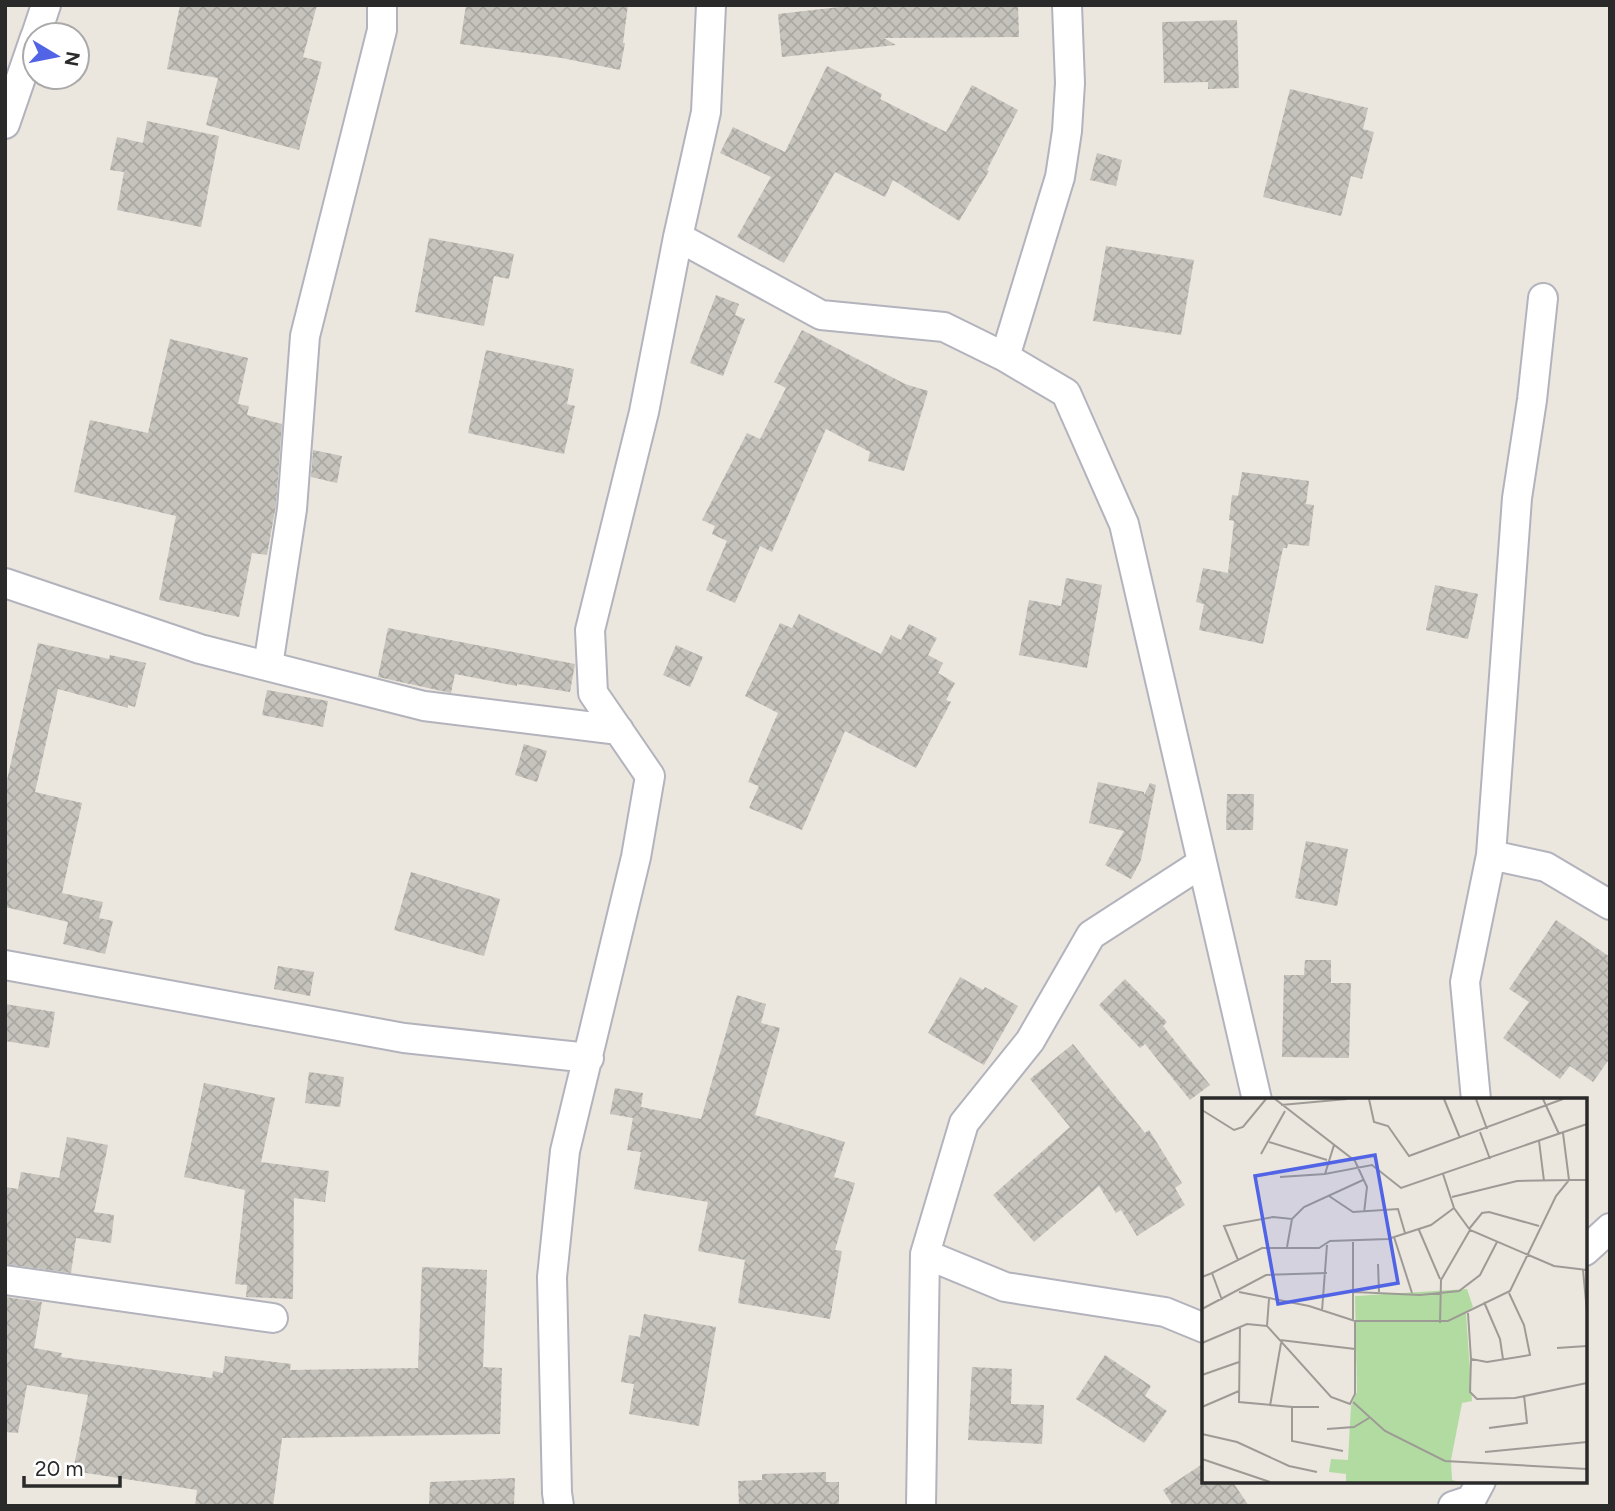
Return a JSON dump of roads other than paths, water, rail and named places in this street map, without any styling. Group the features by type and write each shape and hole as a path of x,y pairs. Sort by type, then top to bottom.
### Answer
{"street":[{"path":"268,666 292,509 305,336 382,30 382,5"},
{"path":"559,1506 552,1277 565,1151 636,857 650,776 593,692 590,630 644,412 705,112 711,5"},
{"path":"1005,357 1060,177 1070,83 1067,5"},
{"path":"5,124 21,77"},
{"path":"678,237 821,316 943,327 1005,357 1066,393 1124,524 1257,1098"},
{"path":"1476,1098 1465,982 1491,855 1517,498 1543,298"},
{"path":"5,583 200,649 424,706 619,730"},
{"path":"1491,855 1546,867 1610,905"},
{"path":"921,1506 925,1254 964,1123 1030,1041 1091,935 1202,863"},
{"path":"5,965 404,1038 589,1058"},
{"path":"1587,1249 1610,1228"},
{"path":"925,1254 1005,1287 1165,1312 1202,1327"},
{"path":"5,1280 273,1318"},
{"path":"1453,1506 1471,1500 1479,1483"}]}
